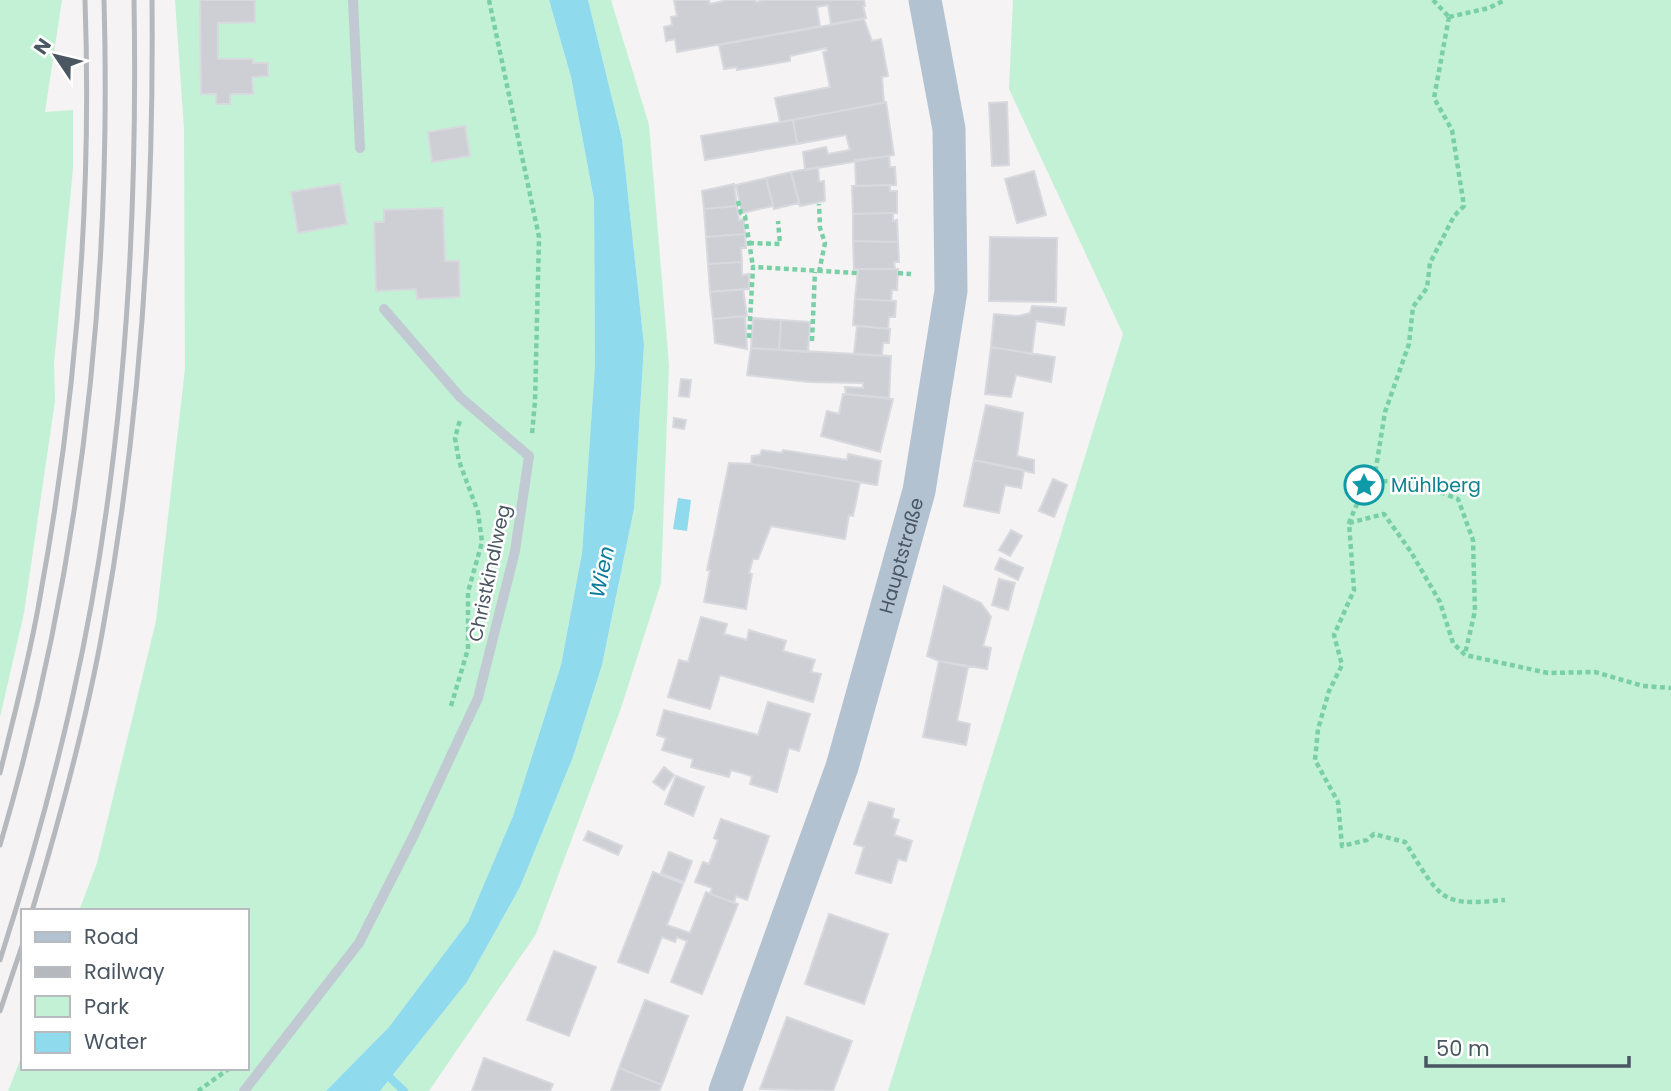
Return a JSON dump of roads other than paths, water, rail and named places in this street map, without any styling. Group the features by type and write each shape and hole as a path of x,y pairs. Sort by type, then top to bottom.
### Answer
{"main road":[{"name":"Hauptstraße","path":"725,1091 842,767 919,491 951,291 949,129 925,0"}],"lane":[{"path":"353,0 360,148"},
{"name":"Christkindlweg","path":"244,1091 359,943 415,833 478,698 515,551 529,456 471,407 384,309"}],"water":[{"name":"Wien","path":"549,0 588,0 622,139 644,345 634,509 602,665 573,757 520,887 467,982 380,1091 326,1091 389,1027 468,922 513,816 561,665 582,553 595,365 594,200 571,77"},
{"path":"678,498 691,500 687,531 673,529"}],"waterway":[{"path":"383,1071 404,1091"}],"railway":[{"path":"0,773 36,619 53,523 72,375 79,300 86,150 85,0"},
{"path":"0,845 28,742 52,637 71,532 85,427 103,214 104,0"},
{"path":"0,960 40,829 65,729 105,524 116,437 130,262 135,87 134,0"},
{"path":"33,909 89,700 127,472 136,394 147,236 151,158 152,0"},
{"path":"0,1011 21,949"}],"place":[{"name":"Mühlberg","path":"1364,485"}]}
